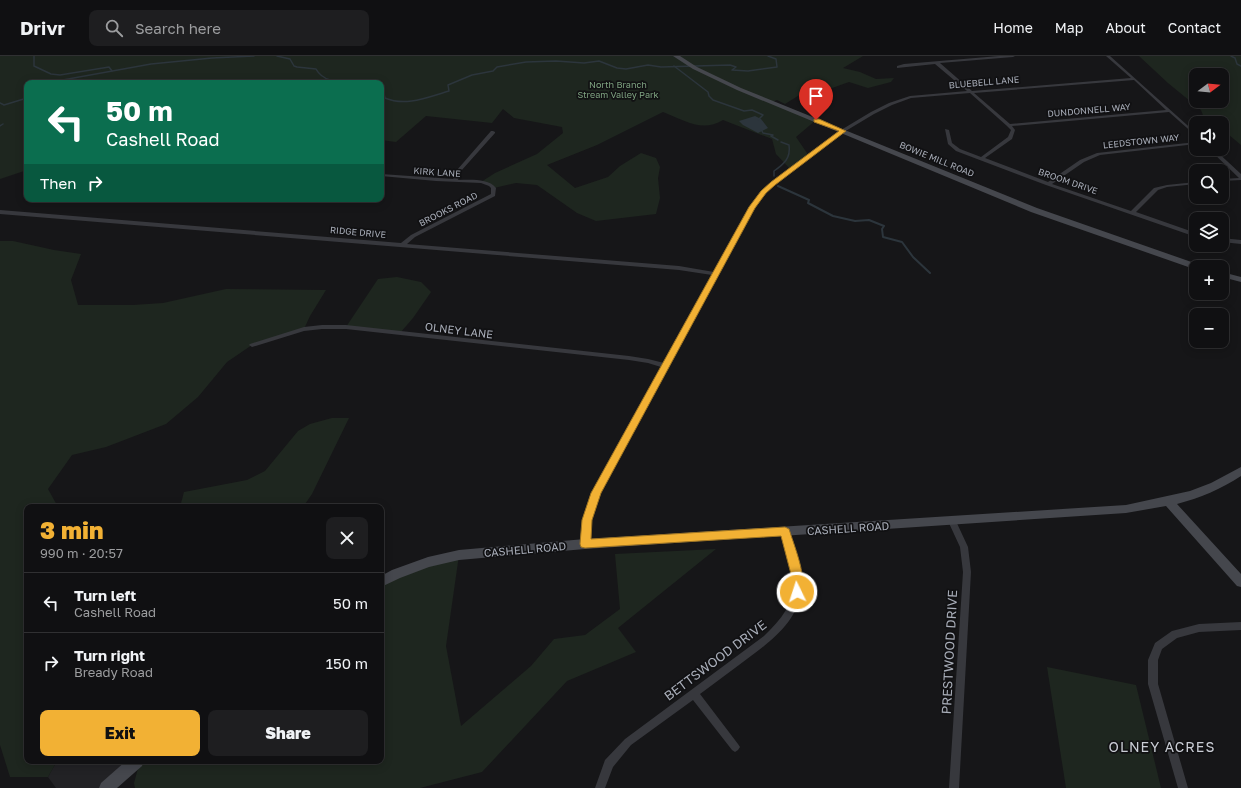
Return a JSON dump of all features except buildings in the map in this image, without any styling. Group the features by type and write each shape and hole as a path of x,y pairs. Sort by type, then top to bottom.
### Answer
{"street":[{"name":"BOWIE MILL ROAD","path":"676,56 695,68 739,88 1034,210 1189,264"},
{"path":"898,67 904,64 1013,56"},
{"path":"1108,56 1189,129"},
{"path":"936,62 1009,125 1013,132 1010,138 981,159"},
{"name":"BLUEBELL LANE","path":"585,544 587,520 596,493 752,207 764,192 843,131 886,107 910,98 971,91 1134,78"},
{"name":"DUNDONNELL WAY","path":"1009,125 1170,111"},
{"name":"BROOM DRIVE","path":"948,130 949,142 951,146 981,159 1048,184 1189,233"},
{"path":"455,181 459,171 493,132"},
{"name":"LEEDSTOWN WAY","path":"1048,184 1082,161 1099,154 1189,144"},
{"path":"1218,156 1241,178"},
{"name":"KIRK LANE","path":"384,176 481,182 491,185"},
{"path":"1229,179 1241,178"},
{"path":"1132,213 1156,189 1167,186 1189,184"},
{"name":"BROOKS ROAD","path":"402,245 414,236 493,195 494,188 491,185"},
{"name":"RIDGE DRIVE","path":"0,212 679,268 715,274"},
{"path":"1229,241 1241,242"},
{"path":"1229,276 1241,280"},
{"name":"OLNEY LANE","path":"252,345 304,329 346,327 629,358 666,366"},
{"name":"CASHELL ROAD","path":"384,580 396,574 428,562 459,555 585,544 1126,509 1169,502 1193,495 1213,488 1241,471"},
{"path":"1169,502 1241,582"},
{"name":"PRESTWOOD DRIVE","path":"952,521 964,547 967,572 954,788"},
{"name":"BETTSWOOD DRIVE","path":"600,788 609,764 628,742 767,639 782,624 791,611 797,592 798,578 785,532"},
{"path":"1183,788 1153,684 1153,660 1158,646 1175,634 1199,628 1241,626"},
{"path":"694,694 735,747"},
{"path":"106,788 134,764"}],"shaded area":[{"path":"755,116 761,119 768,128 758,133 743,125 739,121"},
{"path":"55,764 134,764 106,788 56,788 48,777"}],"green space":[{"name":"North Branch Stream Valley Park","path":"0,56 863,56 843,68 860,72 876,79 894,78 891,82 868,88 849,82 818,93 801,94 785,104 777,100 772,102 816,120 796,137 809,156 791,170 776,154 772,139 723,120 715,124 700,125 693,124 663,112 597,145 547,165 575,188 608,177 620,166 641,153 656,158 660,167 658,178 660,198 656,214 596,221 577,213 537,185 516,183 494,188 481,182 495,173 537,154 563,133 562,127 514,118 503,109 492,123 426,116 396,142 384,140 384,80 24,80 24,171 0,179"},
{"path":"1139,56 1241,56 1241,145 1229,135 1229,116 1203,116 1199,108 1229,108 1229,68 1189,68 1189,100"},
{"path":"0,241 13,241 81,254 71,280 78,305 133,305 163,303 226,289 326,290 304,329 252,345 227,362 198,397 166,424 106,447 72,455 48,489 56,504 24,504 24,764 55,764 48,777 10,777 0,745"},
{"path":"397,277 421,282 431,292 413,318 400,333 346,327 378,279"},
{"path":"332,418 349,418 312,494 305,504 181,504 184,492 247,480 265,471 298,431 310,424"},
{"path":"716,549 618,628 636,652 567,681 482,772 420,788 135,788 134,783 139,764 384,764 384,581 459,555 446,646 461,726 531,666 554,639 585,635 620,609 615,554"},
{"path":"1047,667 1136,685 1161,788 1066,788"}],"waterway":[{"path":"34,56 34,66 51,74 60,75 109,67 112,71"},
{"path":"63,80 151,64 212,58 254,56"},
{"path":"277,56 290,59 294,66 316,69 323,77 332,80"},
{"path":"675,67 730,65 736,67 732,70 748,71 777,67 776,59 768,56"},
{"path":"1231,56 1235,58 1237,64 1241,66"},
{"path":"384,94 385,98 393,101 401,102 417,100 449,91 448,85 472,75 493,71 497,67 526,62 556,61 584,63 599,61 617,68 626,69 648,65 661,67 675,67"},
{"path":"675,67 708,92 709,96 713,100 744,111 752,110 763,115 758,120"},
{"path":"0,103 4,105 24,99"},
{"path":"761,129 763,133 773,135 771,136 778,140"},
{"path":"774,176 774,171 784,163 789,154 789,145 781,142"},
{"path":"778,186 809,200 808,203 833,216 855,221 869,220 884,226 882,229 883,237 902,242 913,257 930,273"}],"district":[{"name":"OLNEY ACRES","path":"1162,746"}],"route":[{"path":"797,592 798,578 785,532 585,544 587,520 596,493 752,207 773,183 843,131 816,120"}]}
